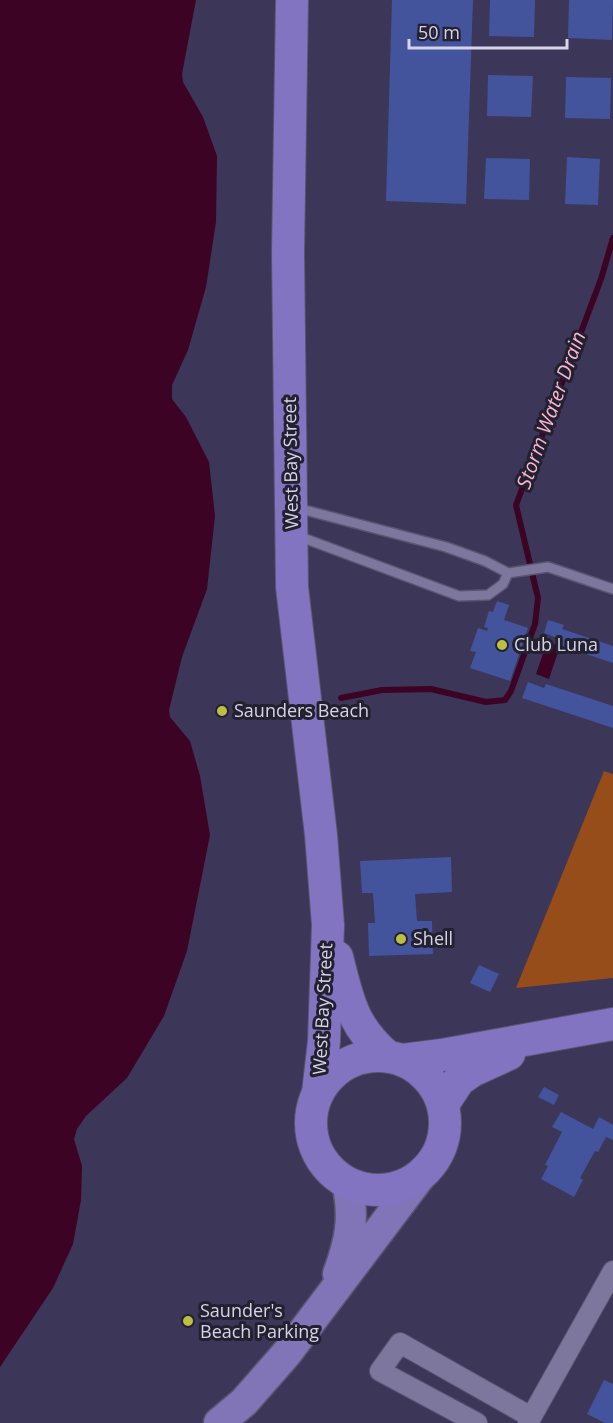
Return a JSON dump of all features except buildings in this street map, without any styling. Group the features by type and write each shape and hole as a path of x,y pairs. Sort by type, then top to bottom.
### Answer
{"highway":[{"name":"West Bay Street","path":"292,0 288,253 292,587 321,835 328,925 324,1041 318,1093"},
{"name":"West Bay Street","path":"328,925 349,1005 358,1024 370,1042 423,1073 438,1092 445,1119 442,1142 433,1162 422,1174 394,1189 378,1191 362,1189 347,1183 323,1163 312,1139 311,1114 325,1081 346,1064 359,1058 395,1058"},
{"path":"395,1058 442,1055 613,1024"},
{"path":"442,1104 459,1080 472,1071 525,1047 569,1031"}],"main road":[{"name":"West Bay Street","path":"219,1423 244,1402 287,1353 422,1174"},
{"name":"West Bay Street","path":"329,1299 346,1251 352,1221 347,1183"}],"street":[{"path":"477,1423 380,1371 400,1343 529,1420 613,1271"}],"lane":[{"path":"291,520 446,547 485,561 508,573 548,567 613,589"},
{"path":"291,520 459,596 488,595 502,584 508,573"}],"shaded area":[{"path":"0,0 196,0 182,74 183,82 203,117 217,156 216,222 206,287 188,350 172,385 172,399 186,417 209,462 215,516 207,589 182,657 169,710 170,717 190,741 200,776 210,835 187,951 164,1016 127,1078 86,1116 77,1129 74,1139 82,1166 81,1200 73,1244 53,1288 0,1367"},
{"path":"547,642 560,646 549,679 536,674"},
{"path":"604,771 613,774 613,978 516,988"}],"waterway":[{"name":"Storm Water Drain","path":"341,698 382,690 431,689 486,702 505,700 511,691 535,624 538,598 516,505 601,279 613,238"}],"place":[{"name":"Club Luna","path":"502,645"},
{"name":"Saunders Beach","path":"222,711"},
{"name":"Shell","path":"401,939"},
{"name":"Saunder's Beach Parking","path":"188,1321"}]}
